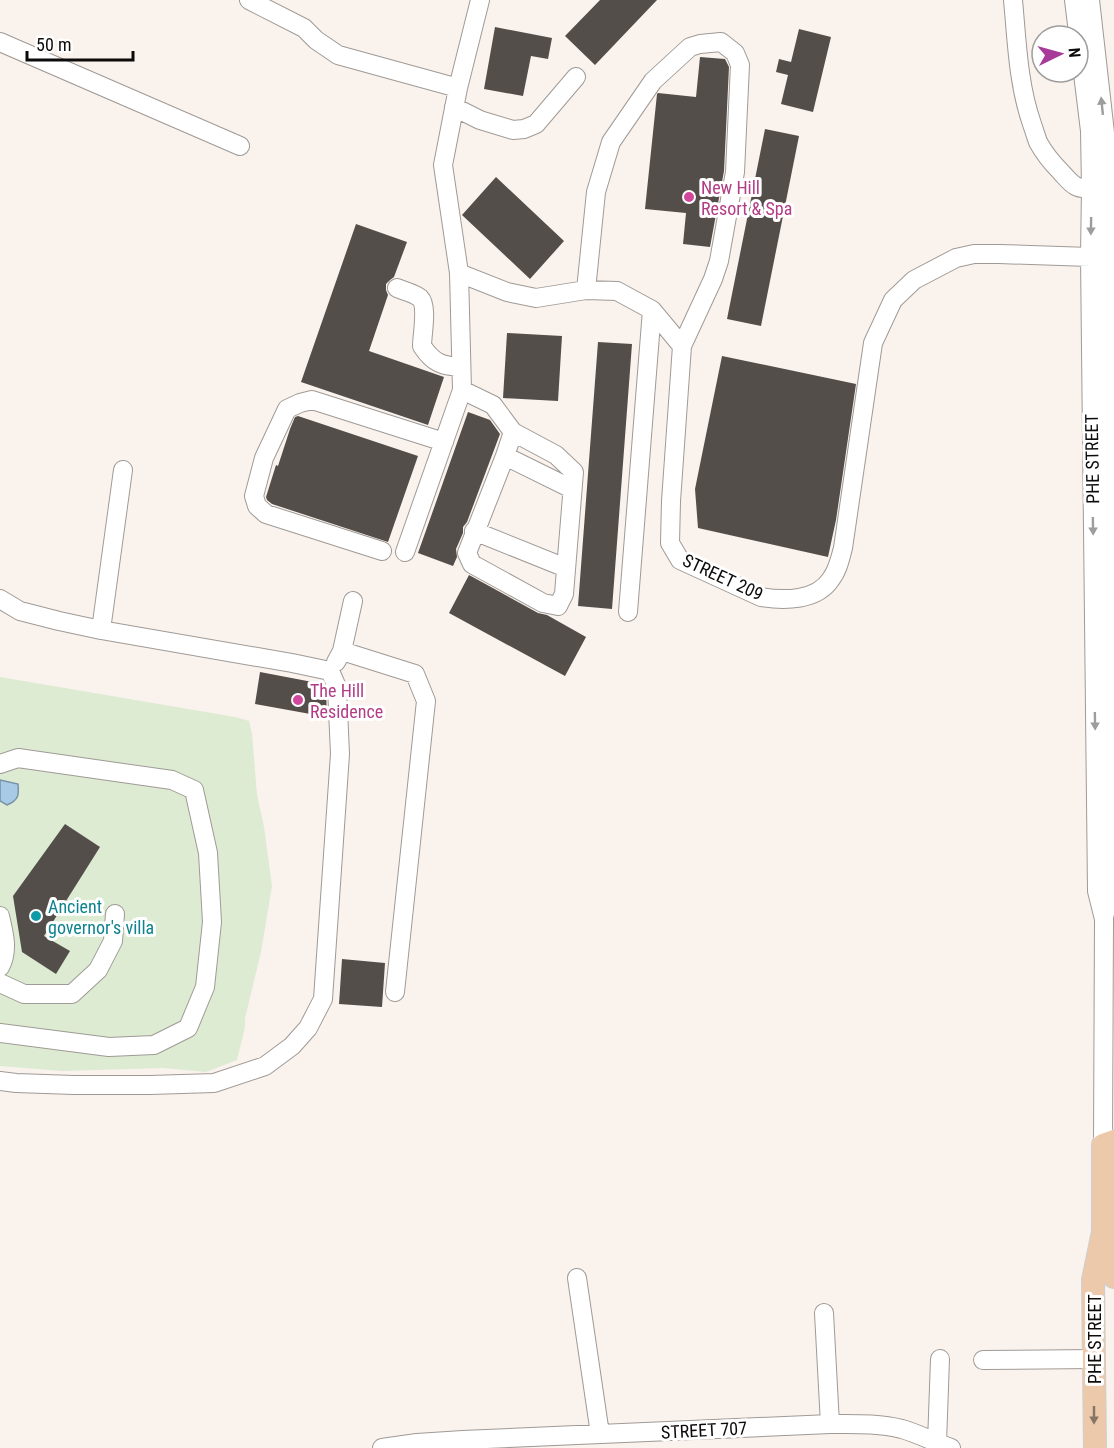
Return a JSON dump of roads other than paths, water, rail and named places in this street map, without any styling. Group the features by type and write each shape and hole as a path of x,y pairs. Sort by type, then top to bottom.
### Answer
{"main road":[{"name":"PHE STREET","path":"1095,1448 1093,1280 1103,1232 1109,1180 1109,1143"},
{"name":"PHE STREET","path":"1103,1232 1114,1277"}],"street":[{"path":"249,0 304,28 316,40 338,55 458,88"},
{"path":"405,552 462,390 459,273 443,165 458,88 480,0"},
{"path":"1013,0 1025,104 1038,141 1053,164 1070,182 1077,187 1091,188"},
{"name":"PHE STREET","path":"1074,0 1090,131 1097,891 1104,919 1109,981 1109,1143"},
{"name":"PHE STREET","path":"1090,0 1105,133 1107,189 1113,896 1104,919"},
{"path":"0,42 240,146"},
{"path":"459,273 507,292 536,298 586,290 617,291 652,310 682,346 719,261 735,172 740,65 735,53 721,42 690,47 653,81 611,142 596,192 586,290"},
{"path":"454,107 480,120 513,130 524,129 536,124 576,77"},
{"name":"STREET 209","path":"682,346 671,501 670,543 674,552 680,560 761,597 776,600 802,597 814,594 824,587 831,580 839,564 873,343 893,300 914,280 956,258 974,254 1090,257"},
{"path":"397,288 419,297 422,302 424,310 422,346 426,351 436,362 444,366 461,367"},
{"path":"628,612 652,310"},
{"path":"462,390 493,405 513,432 556,455 574,472 564,594 558,606 543,603 471,564 466,554 513,432"},
{"path":"382,551 266,514 257,506 254,496 264,458 287,410 312,400 444,442"},
{"path":"505,456 572,489"},
{"path":"101,630 123,470"},
{"path":"474,531 566,568"},
{"path":"0,599 20,611 101,630 330,671"},
{"path":"330,671 342,651 353,601"},
{"path":"342,651 415,674 426,701 395,992"},
{"path":"0,1081 74,1085 214,1083 265,1066 292,1046 308,1028 323,999 340,754 338,687 330,671"},
{"path":"0,764 18,758 172,780 194,790 208,853 212,922 205,987 188,1028 154,1045 109,1047 0,1033"},
{"path":"0,983 24,994 72,994 98,970 113,941 115,915"},
{"path":"0,916 5,947 3,963 0,967"},
{"path":"577,1278 600,1434"},
{"path":"824,1313 830,1424"},
{"path":"935,1444 940,1359"},
{"path":"983,1360 1094,1359"},
{"name":"STREET 707","path":"382,1448 417,1443 559,1442 600,1434 645,1440 830,1424 884,1426 902,1430 935,1444"}],"water":[{"path":"0,780 18,784 17,797 7,805 0,801"}],"place":[{"name":"New Hill Resort & Spa","path":"689,197"},
{"name":"The Hill Residence","path":"298,700"},
{"name":"Ancient governor's villa","path":"36,916"}]}
